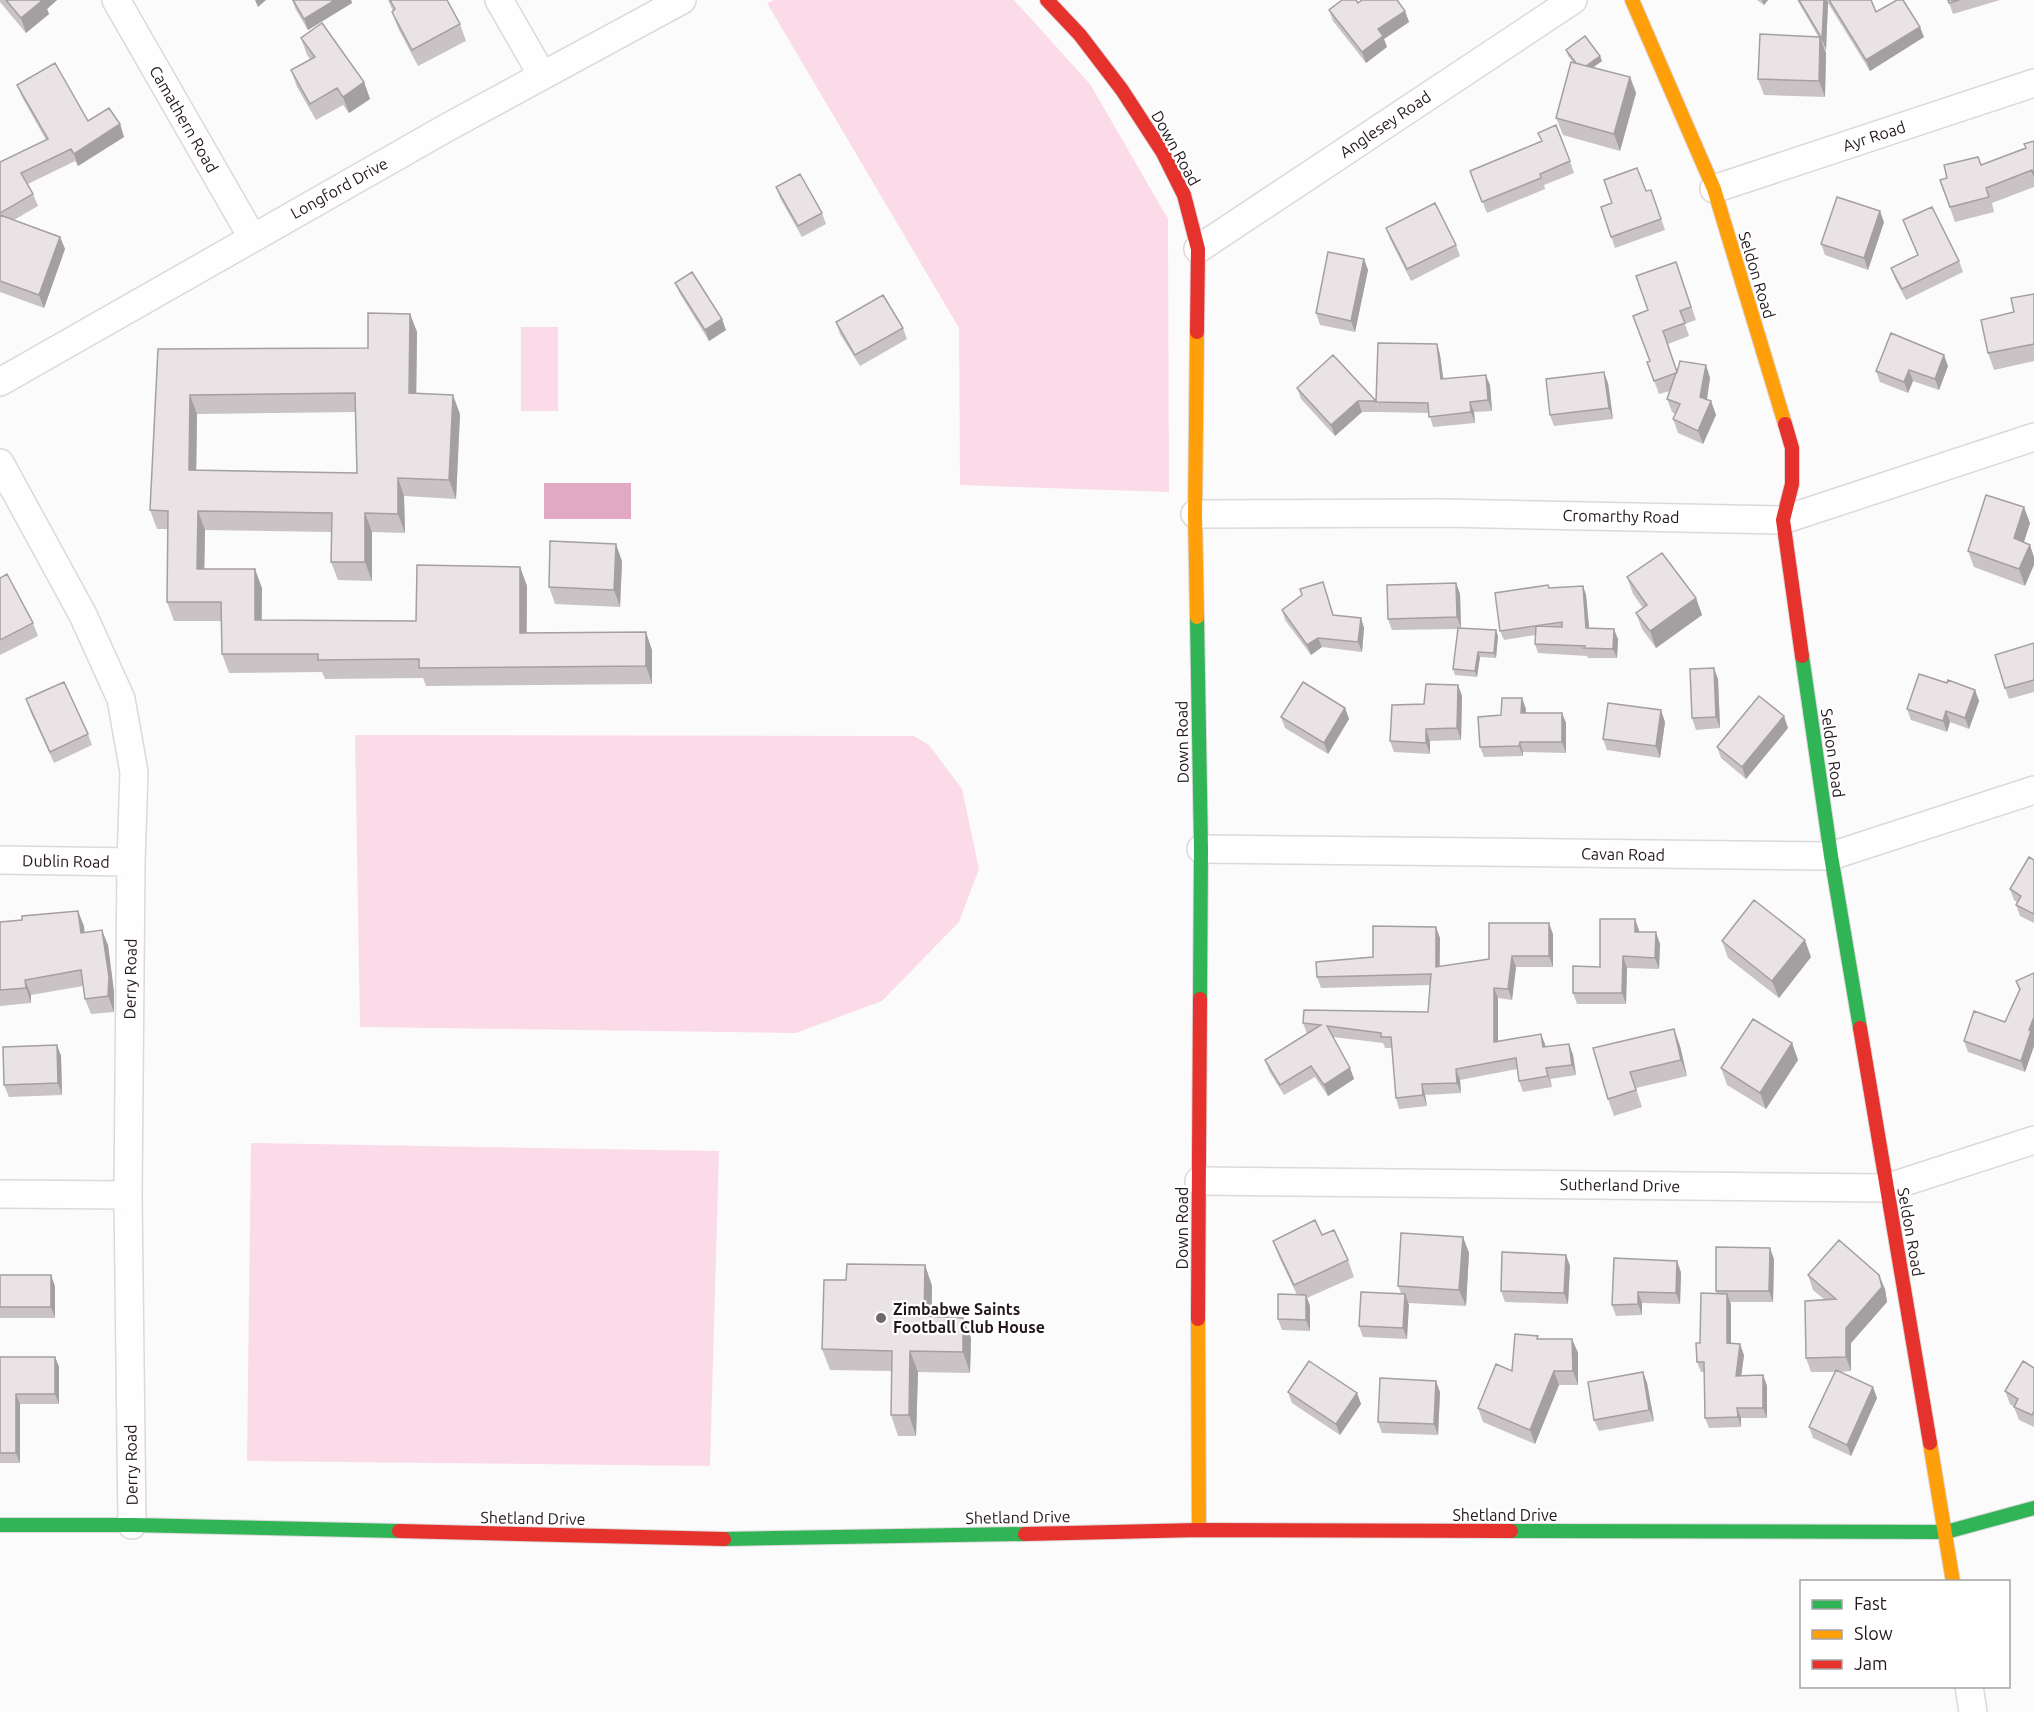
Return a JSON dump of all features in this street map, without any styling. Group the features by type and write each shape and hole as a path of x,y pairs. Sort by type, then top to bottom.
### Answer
{"street":[{"name":"Camathern Road","path":"116,0 252,237"},
{"path":"499,0 542,75"},
{"name":"Longford Drive","path":"0,382 252,237 542,75 682,0"},
{"name":"Down Road","path":"1047,0 1080,35 1122,90 1163,153 1184,195 1198,249 1195,514 1201,849 1199,1530"},
{"name":"Anglesey Road","path":"1198,249 1573,0"},
{"name":"Seldon Road","path":"1632,0 1714,189 1791,448 1792,484 1783,520 1831,856 1953,1580"},
{"name":"Ayr Road","path":"1714,189 2034,83"},
{"name":"Cromarthy Road","path":"1195,514 1443,513 1783,520 2034,437"},
{"name":"Derry Road","path":"0,463 83,615 121,699 134,772 128,1195 132,1525"},
{"name":"Cavan Road","path":"1201,849 1831,856 2034,790"},
{"name":"Dublin Road","path":"0,860 131,862"},
{"name":"Sutherland Drive","path":"1199,1181 1886,1188 2034,1140"},
{"path":"0,1194 128,1195"},
{"name":"Shetland Drive","path":"0,1525 132,1525 753,1540 1199,1530 1946,1532 2034,1508"},
{"path":"1969,1688 1973,1712"}],"shaded area":[{"path":"774,0 1014,0 1090,84 1168,219 1169,492 960,485 959,328 767,3"},
{"path":"521,327 558,327 558,411 521,411"},
{"path":"544,483 631,483 631,519 544,519"},
{"path":"355,735 914,736 929,745 962,789 979,869 959,922 882,1001 796,1033 360,1027"},
{"path":"251,1143 719,1151 710,1466 247,1461"}],"building":[{"path":"6,0 43,0 21,18"},
{"path":"293,0 335,0 304,19"},
{"path":"390,0 447,0 460,24 412,50 392,12 395,9"},
{"path":"1342,0 1356,0 1358,3 1362,0 1397,0 1405,11 1378,29 1383,36 1362,52 1329,10"},
{"path":"1799,0 1824,0 1822,39"},
{"path":"1829,0 1871,0 1876,12 1897,0 1903,0 1920,27 1866,60"},
{"path":"322,23 364,82 343,97 337,88 310,104 291,70 315,57 301,38"},
{"path":"1760,34 1820,37 1819,81 1758,79"},
{"path":"1585,36 1600,56 1586,66 1576,63 1566,50"},
{"path":"1571,62 1630,77 1614,134 1556,118"},
{"path":"55,63 88,121 109,108 120,124 74,154 71,149 21,173 33,194 0,213 0,162 48,139 17,85"},
{"path":"1556,125 1570,161 1540,174 1541,178 1482,202 1470,171 1542,141 1538,133"},
{"path":"2034,141 2034,176 2032,170 1986,188 1989,197 1950,207 1940,180 1947,178 1944,165 1978,157 1981,165 2026,148 2024,144"},
{"path":"1637,168 1646,191 1651,190 1661,219 1611,237 1601,207 1612,203 1604,180"},
{"path":"800,174 822,213 798,226 776,187"},
{"path":"1837,197 1880,211 1864,258 1821,244"},
{"path":"1435,203 1456,245 1407,269 1386,228"},
{"path":"1932,207 1959,261 1902,289 1891,268 1918,255 1903,220"},
{"path":"0,215 60,237 39,295 0,281"},
{"path":"1328,252 1364,259 1351,321 1316,313"},
{"path":"1676,262 1691,307 1680,311 1685,323 1663,331 1677,372 1680,361 1706,365 1700,397 1711,401 1698,431 1673,419 1680,404 1667,399 1676,373 1654,381 1647,362 1650,361 1633,316 1648,310 1636,276"},
{"path":"692,272 722,319 705,330 675,283"},
{"path":"2034,294 2034,344 1988,353 1981,320 2014,312 2011,298"},
{"path":"883,295 903,328 855,355 836,322"},
{"path":"368,313 410,314 409,393 453,395 449,480 398,478 398,514 365,513 365,562 331,562 332,513 198,511 197,569 255,569 255,620 416,621 417,565 520,567 520,633 646,632 646,666 419,668 419,659 318,660 318,654 222,654 221,602 167,602 168,511 150,510 158,349 368,348","holes":["355,393 357,473 189,470 190,395"]},
{"path":"1891,333 1944,355 1935,379 1909,370 1904,382 1876,371"},
{"path":"1378,343 1437,344 1441,379 1486,375 1488,400 1470,402 1471,412 1429,417 1428,403 1376,402"},
{"path":"1333,355 1376,401 1358,401 1331,425 1297,388"},
{"path":"1604,372 1609,408 1550,415 1546,379"},
{"path":"1986,495 2024,507 2014,538 2030,545 2019,569 1968,551"},
{"path":"550,541 616,544 614,590 549,587"},
{"path":"1662,553 1696,598 1650,631 1636,613 1647,605 1627,577"},
{"path":"7,574 33,623 0,640 0,578"},
{"path":"1323,582 1333,615 1361,618 1358,642 1318,638 1307,645 1282,610 1302,595 1300,589"},
{"path":"1456,583 1457,617 1388,619 1387,585"},
{"path":"1548,585 1549,588 1583,586 1586,628 1614,629 1613,649 1535,644 1536,626 1562,627 1562,622 1500,631 1495,593"},
{"path":"1458,628 1496,630 1494,653 1478,652 1475,671 1453,669"},
{"path":"2034,643 2034,680 2005,688 1995,655"},
{"path":"1714,668 1716,717 1692,718 1690,669"},
{"path":"1919,674 1947,683 1948,680 1975,690 1965,718 1946,711 1943,721 1907,709"},
{"path":"64,682 88,734 50,752 26,699"},
{"path":"1303,682 1345,708 1324,743 1281,717"},
{"path":"1426,684 1458,685 1457,728 1426,729 1426,743 1390,741 1392,705 1424,704"},
{"path":"1759,696 1784,716 1742,767 1717,747"},
{"path":"1502,698 1522,698 1521,713 1562,713 1562,742 1520,742 1519,746 1480,747 1478,717 1501,715"},
{"path":"1608,703 1661,710 1656,746 1603,739"},
{"path":"2029,857 2034,860 2034,914 2016,905 2021,896 2010,889"},
{"path":"1754,900 1805,940 1772,981 1722,941"},
{"path":"78,911 81,933 102,930 109,977 108,996 85,999 81,970 25,980 26,988 0,990 0,922 22,920 22,916"},
{"path":"1600,919 1635,919 1635,932 1656,932 1655,958 1623,956 1622,993 1573,993 1573,966 1600,967"},
{"path":"1489,923 1549,923 1549,956 1512,956 1508,989 1494,988 1494,1042 1541,1034 1543,1047 1569,1044 1572,1065 1546,1068 1548,1076 1519,1081 1516,1058 1456,1069 1457,1083 1422,1084 1423,1095 1396,1098 1391,1037 1381,1037 1381,1033 1327,1026 1350,1068 1324,1085 1311,1066 1280,1085 1265,1060 1321,1025 1303,1023 1304,1010 1428,1012 1431,974 1317,977 1316,962 1373,957 1373,926 1436,927 1436,967 1489,959"},
{"path":"2034,973 2034,1017 2021,1061 1964,1041 1974,1011 2005,1022 2020,989 2016,981"},
{"path":"1753,1019 1792,1043 1760,1093 1721,1068"},
{"path":"1674,1029 1681,1060 1630,1072 1636,1090 1608,1099 1593,1048"},
{"path":"57,1045 58,1083 4,1085 3,1047"},
{"path":"1315,1220 1322,1235 1334,1230 1348,1260 1294,1285 1273,1241"},
{"path":"1401,1233 1463,1237 1459,1290 1398,1286"},
{"path":"1839,1240 1879,1275 1882,1287 1846,1328 1846,1357 1806,1358 1805,1301 1836,1299 1808,1275"},
{"path":"1716,1247 1770,1248 1769,1291 1716,1291"},
{"path":"1502,1252 1566,1255 1564,1293 1501,1291"},
{"path":"1614,1258 1677,1261 1676,1293 1638,1292 1638,1304 1612,1305"},
{"name":"Zimbabwe Saints Football Club House","path":"847,1264 925,1265 924,1316 963,1318 963,1352 910,1351 909,1415 891,1415 892,1351 822,1349 824,1280 846,1280"},
{"path":"0,1275 51,1275 51,1307 0,1307"},
{"path":"1361,1292 1405,1294 1403,1328 1359,1326"},
{"path":"1701,1293 1727,1294 1727,1343 1740,1344 1736,1376 1763,1375 1763,1408 1737,1408 1738,1417 1705,1418 1704,1362 1697,1362 1696,1343 1700,1343"},
{"path":"1278,1294 1306,1295 1306,1320 1278,1319"},
{"path":"1515,1334 1538,1336 1537,1339 1572,1339 1573,1371 1554,1371 1530,1430 1478,1408 1496,1364 1512,1371"},
{"path":"0,1357 55,1357 55,1394 16,1394 16,1453 0,1453"},
{"path":"1309,1361 1357,1393 1336,1424 1288,1392"},
{"path":"2023,1361 2034,1368 2034,1411 2032,1415 2014,1407 2018,1399 2005,1391"},
{"path":"1836,1370 1873,1387 1847,1445 1809,1427"},
{"path":"1643,1372 1649,1410 1594,1420 1588,1382"},
{"path":"1380,1378 1436,1381 1434,1424 1378,1422"}],"traffic: fast":[{"path":"1197,617 1201,849 1200,999"},
{"path":"1802,656 1831,856 1860,1028"},
{"path":"1511,1531 1946,1532 2034,1508"},
{"path":"0,1525 132,1525 399,1531"},
{"path":"724,1539 1025,1534"}],"traffic: slow":[{"path":"1632,0 1714,189 1785,424"},
{"path":"1197,332 1195,514 1197,617"},
{"path":"1198,1319 1199,1530"},
{"path":"1930,1443 1953,1580"}],"traffic: jam":[{"path":"1047,0 1080,35 1122,90 1163,153 1184,195 1198,249 1197,332"},
{"path":"1785,424 1792,448 1792,484 1783,520 1802,656"},
{"path":"1198,1319 1200,999"},
{"path":"1860,1028 1930,1443"},
{"path":"1025,1534 1199,1530 1511,1531"},
{"path":"399,1531 724,1539"}],"place":[{"name":"Zimbabwe Saints Football Club House","path":"881,1318"}]}
